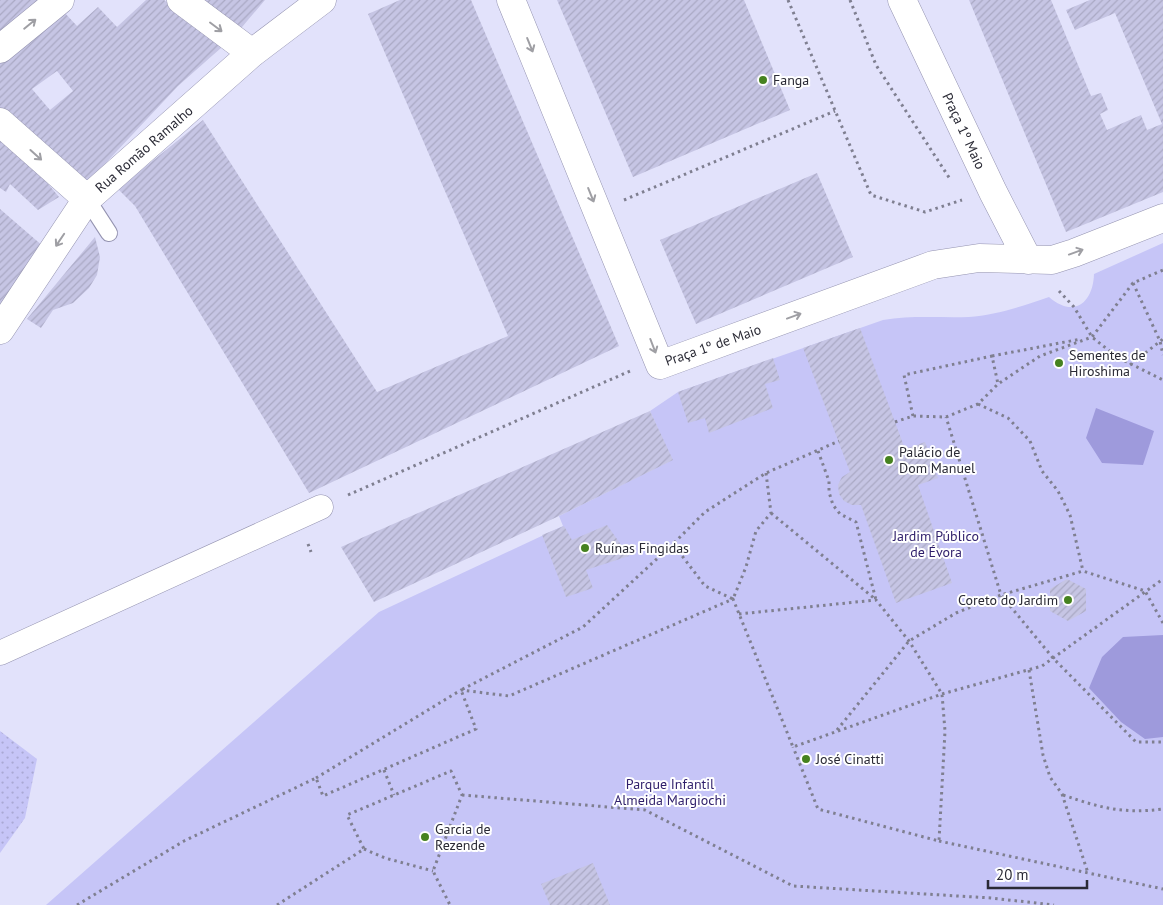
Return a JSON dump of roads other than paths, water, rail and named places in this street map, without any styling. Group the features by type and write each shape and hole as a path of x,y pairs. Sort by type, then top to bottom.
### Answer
{"street":[{"path":"0,49 60,0"},
{"path":"180,0 252,53"},
{"name":"Rua Romão Ramalho","path":"0,330 87,199 252,53 322,0"},
{"name":"Praça 1º de Maio","path":"511,0 660,365 933,265 979,258 1052,260 1163,218"},
{"name":"Praça 1º Maio","path":"902,0 993,192 1028,260"},
{"path":"0,122 87,199"},
{"path":"0,653 321,507"}],"lane":[{"path":"87,199 109,233"}],"place":[{"name":"Fanga","path":"763,80"},
{"name":"Sementes de Hiroshima","path":"1059,363"},
{"name":"Palácio de Dom Manuel","path":"889,460"},
{"name":"Ruínas Fingidas","path":"585,548"},
{"name":"Coreto do Jardim","path":"1068,600"},
{"name":"José Cinatti","path":"806,759"},
{"name":"Garcia de Rezende","path":"425,837"}],"park label":[{"name":"Jardim Público de Évora","path":"936,544"},
{"name":"Parque Infantil Almeida Margiochi","path":"670,792"}]}
